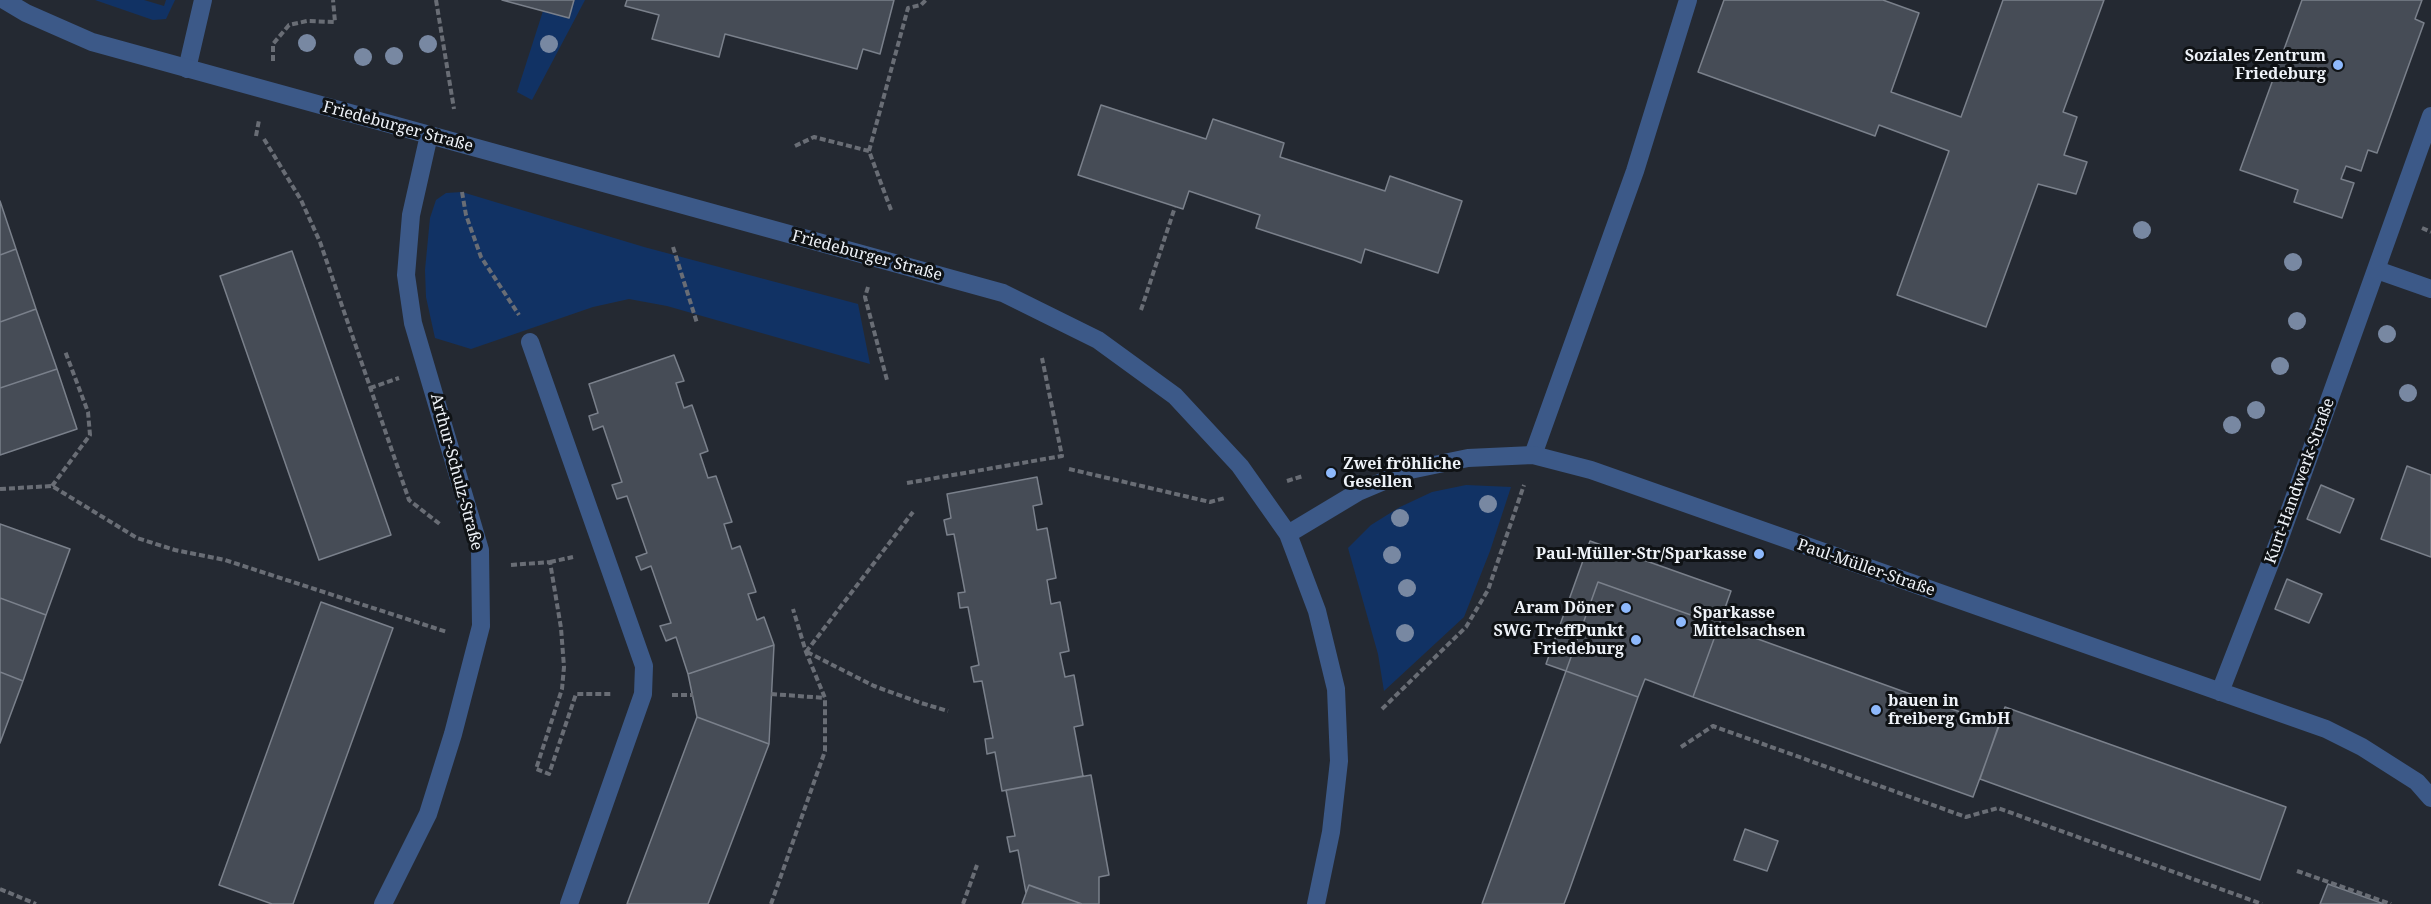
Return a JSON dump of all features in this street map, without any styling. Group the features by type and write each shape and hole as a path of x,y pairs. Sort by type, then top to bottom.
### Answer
{"street":[{"name":"Friedeburger Straße","path":"4,0 26,13 92,42 1003,293 1098,340 1175,396 1240,466 1288,534 1317,611 1336,689 1339,761 1331,832 1316,904"},
{"path":"187,69 203,0"},
{"path":"1533,455 1635,171 1688,0"},
{"name":"Kurt-Handwerk-Straße","path":"2220,692 2278,543 2431,116"},
{"name":"Arthur-Schulz-Straße","path":"382,904 428,814 453,734 481,626 480,550 413,323 406,275 411,215 429,135"},
{"path":"2377,270 2431,289"},
{"path":"530,342 644,666 643,694 569,904"},
{"name":"Paul-Müller-Straße","path":"1288,534 1358,492 1410,470 1468,458 1533,455 1592,470 2326,729 2362,747 2417,782 2431,798"}],"path":[{"path":"256,136 274,63 273,44 289,25 307,21 335,22 333,0"},
{"path":"436,0 457,143"},
{"path":"891,210 869,152 908,8 921,5 926,0"},
{"path":"795,146 814,137 869,152"},
{"path":"264,139 301,200 320,242 409,500 444,528"},
{"path":"462,192 466,214 481,257 523,321 530,342"},
{"path":"1141,310 1175,207"},
{"path":"673,247 697,323"},
{"path":"877,258 866,297 887,380"},
{"path":"52,486 90,435 87,412 65,351"},
{"path":"908,483 1062,456 1042,358"},
{"path":"370,388 405,376"},
{"path":"1382,709 1466,627 1483,599 1496,568 1533,455"},
{"path":"1069,469 1210,502 1304,476"},
{"path":"0,489 52,486 137,538 175,550 225,560 454,634"},
{"path":"806,652 913,512"},
{"path":"480,567 550,562 561,628 564,667 562,689 536,770 549,774 576,694 643,694"},
{"path":"771,904 825,752 825,698 806,652 793,609"},
{"path":"806,652 874,686 948,711"},
{"path":"771,694 825,698"},
{"path":"1681,747 1713,726 1966,817 1998,808 2262,904"},
{"path":"963,904 977,865"},
{"path":"2297,871 2391,904"},
{"path":"0,889 36,904"}],"shaded area":[{"path":"95,0 144,0 164,6 166,0 175,0 166,19 153,20"},
{"path":"574,0 585,0 532,100 517,92 543,11"},
{"path":"462,192 644,247 858,304 870,364 667,306 629,299 593,307 471,349 435,338 426,297 425,270 430,218 436,200 446,193"},
{"path":"1466,485 1511,487 1490,551 1464,617 1384,691 1378,654 1348,548 1371,525 1400,507 1432,492"}],"building":[{"path":"502,0 574,0 569,18"},
{"path":"627,0 894,0 880,54 863,49 857,69 725,34 719,57 652,39 659,15 625,6"},
{"path":"1724,0 1883,0 1919,13 1891,92 1961,117 2003,0 2104,0 2063,112 2077,117 2064,155 2087,162 2076,194 2038,184 1986,327 1897,295 1949,151 1879,125 1875,136 1698,72"},
{"path":"2302,0 2422,0 2415,19 2424,23 2377,153 2368,150 2361,171 2346,166 2341,179 2354,183 2342,218 2294,202 2298,190 2240,170"},
{"path":"1101,105 1206,139 1213,119 1284,143 1280,157 1385,191 1390,176 1462,201 1438,273 1365,249 1361,263 1256,228 1260,215 1189,191 1183,209 1078,175"},
{"path":"0,201 16,249 0,255"},
{"path":"16,249 36,309 0,322 0,255"},
{"path":"292,251 391,535 319,560 220,276"},
{"path":"36,309 57,369 0,388 0,322"},
{"path":"674,355 684,381 676,383 684,408 692,405 708,451 700,454 708,478 716,476 732,522 724,524 732,549 740,546 756,592 748,594 757,620 764,617 774,645 688,674 676,637 666,641 660,626 671,623 651,566 641,570 636,557 647,553 627,496 617,499 612,485 622,482 603,426 593,430 589,416 598,413 589,384"},
{"path":"57,369 77,429 0,455 0,388"},
{"path":"2407,466 2431,475 2431,557 2381,539"},
{"path":"1037,477 1042,504 1033,506 1037,530 1047,528 1056,578 1047,580 1051,604 1060,602 1069,651 1060,653 1065,677 1074,675 1083,725 1074,727 1083,776 1002,791 995,752 987,754 985,739 993,738 982,681 974,682 971,667 979,665 968,607 960,608 958,593 965,592 954,534 947,535 944,520 951,518 947,494"},
{"path":"2321,485 2354,499 2340,533 2307,519"},
{"path":"0,524 70,549 46,615 0,598"},
{"path":"1590,541 1731,591 1719,625 1598,582 1566,671 1546,664"},
{"path":"2287,579 2322,594 2309,623 2275,609"},
{"path":"1598,582 1719,625 1693,697 1645,679 1638,697 1566,671"},
{"path":"0,598 46,615 23,681 0,672"},
{"path":"321,602 393,628 293,904 272,904 219,885"},
{"path":"1719,625 1999,726 1973,797 1693,697"},
{"path":"774,645 769,744 697,717 688,674"},
{"path":"1566,671 1638,697 1569,891 1564,904 1482,904"},
{"path":"0,672 23,681 0,743"},
{"path":"2005,707 2286,807 2260,880 1980,779"},
{"path":"697,717 769,744 708,904 627,904"},
{"path":"1091,775 1109,875 1099,877 1099,904 1082,904 1029,885 1026,893 1018,850 1010,852 1007,837 1015,836 1006,790"},
{"path":"1745,829 1778,841 1767,871 1734,860"},
{"path":"2328,884 2384,904 2320,904"},
{"path":"1029,885 1034,887 1082,904 1022,904"}],"place":[{"name":"Soziales Zentrum Friedeburg","path":"2338,65"},
{"name":"Zwei fröhliche Gesellen","path":"1331,473"},
{"name":"Paul-Müller-Str/Sparkasse","path":"1759,554"},
{"name":"Aram Döner","path":"1626,608"},
{"name":"Sparkasse Mittelsachsen","path":"1681,622"},
{"name":"SWG TreffPunkt Friedeburg","path":"1636,640"},
{"name":"bauen in freiberg GmbH","path":"1876,710"}]}
